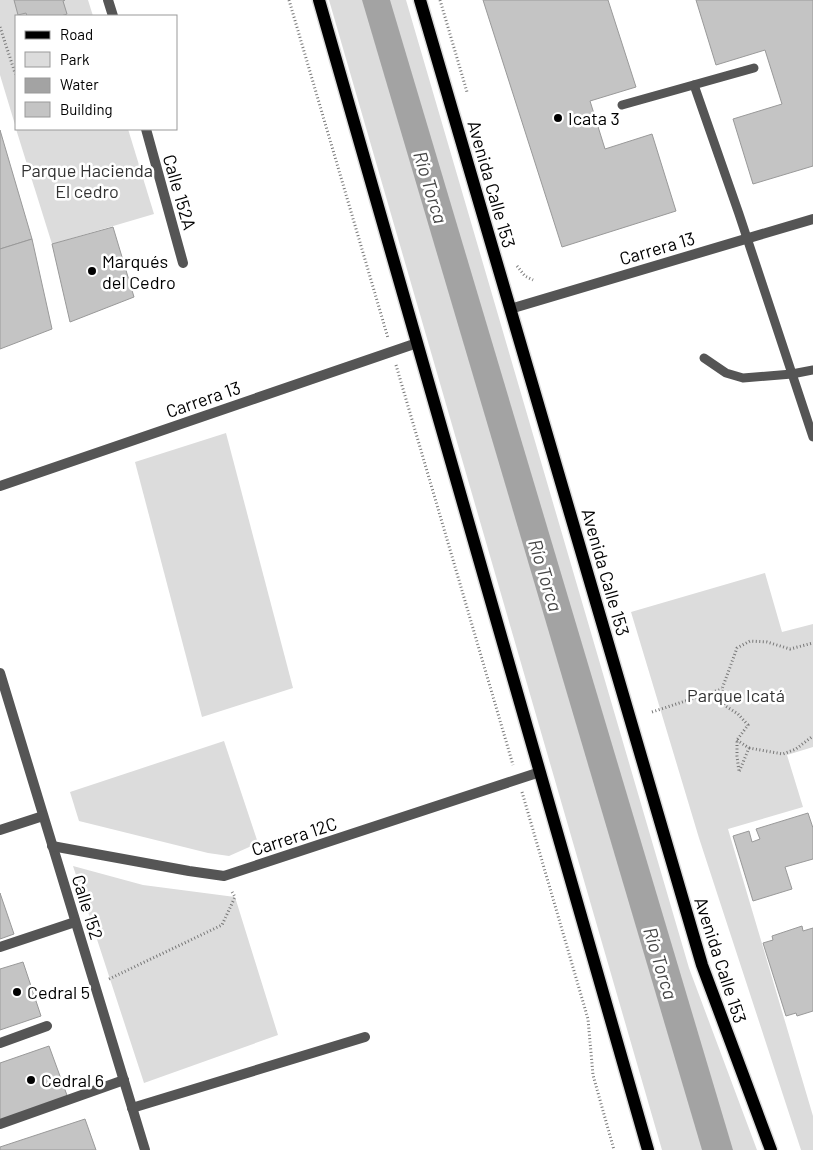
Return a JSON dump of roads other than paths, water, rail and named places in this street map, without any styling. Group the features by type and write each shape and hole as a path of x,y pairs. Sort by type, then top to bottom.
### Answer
{"main road":[{"path":"319,0 648,1150"},
{"name":"Avenida Calle 153","path":"420,0 702,966 771,1150"}],"street":[{"path":"108,0 113,15"},
{"name":"Calle 152A","path":"146,130 183,263"},
{"name":"Carrera 13","path":"510,309 813,219"},
{"name":"Carrera 13","path":"0,486 417,343"},
{"name":"Calle 152","path":"0,673 145,1150"},
{"name":"Carrera 12C","path":"52,846 180,870 224,876 540,772"},
{"path":"0,830 43,816"},
{"path":"0,947 75,922"},
{"path":"0,1043 47,1026"},
{"path":"132,1108 365,1037"},
{"path":"0,1124 124,1080"}],"lane":[{"path":"622,106 754,68"},
{"path":"694,85 813,437"},
{"path":"704,358 726,373 743,378 792,374 813,370"}],"water":[{"name":"Río Torca","path":"362,0 390,0 733,1150 702,1150"}],"place":[{"name":"Icata 3","path":"558,118"},
{"name":"Marqués del Cedro","path":"92,271"},
{"name":"Cedral 5","path":"17,992"},
{"name":"Cedral 6","path":"31,1080"}],"park label":[{"name":"Parque Hacienda El cedro","path":"87,180"},
{"name":"Parque Icatá","path":"736,695"}]}
